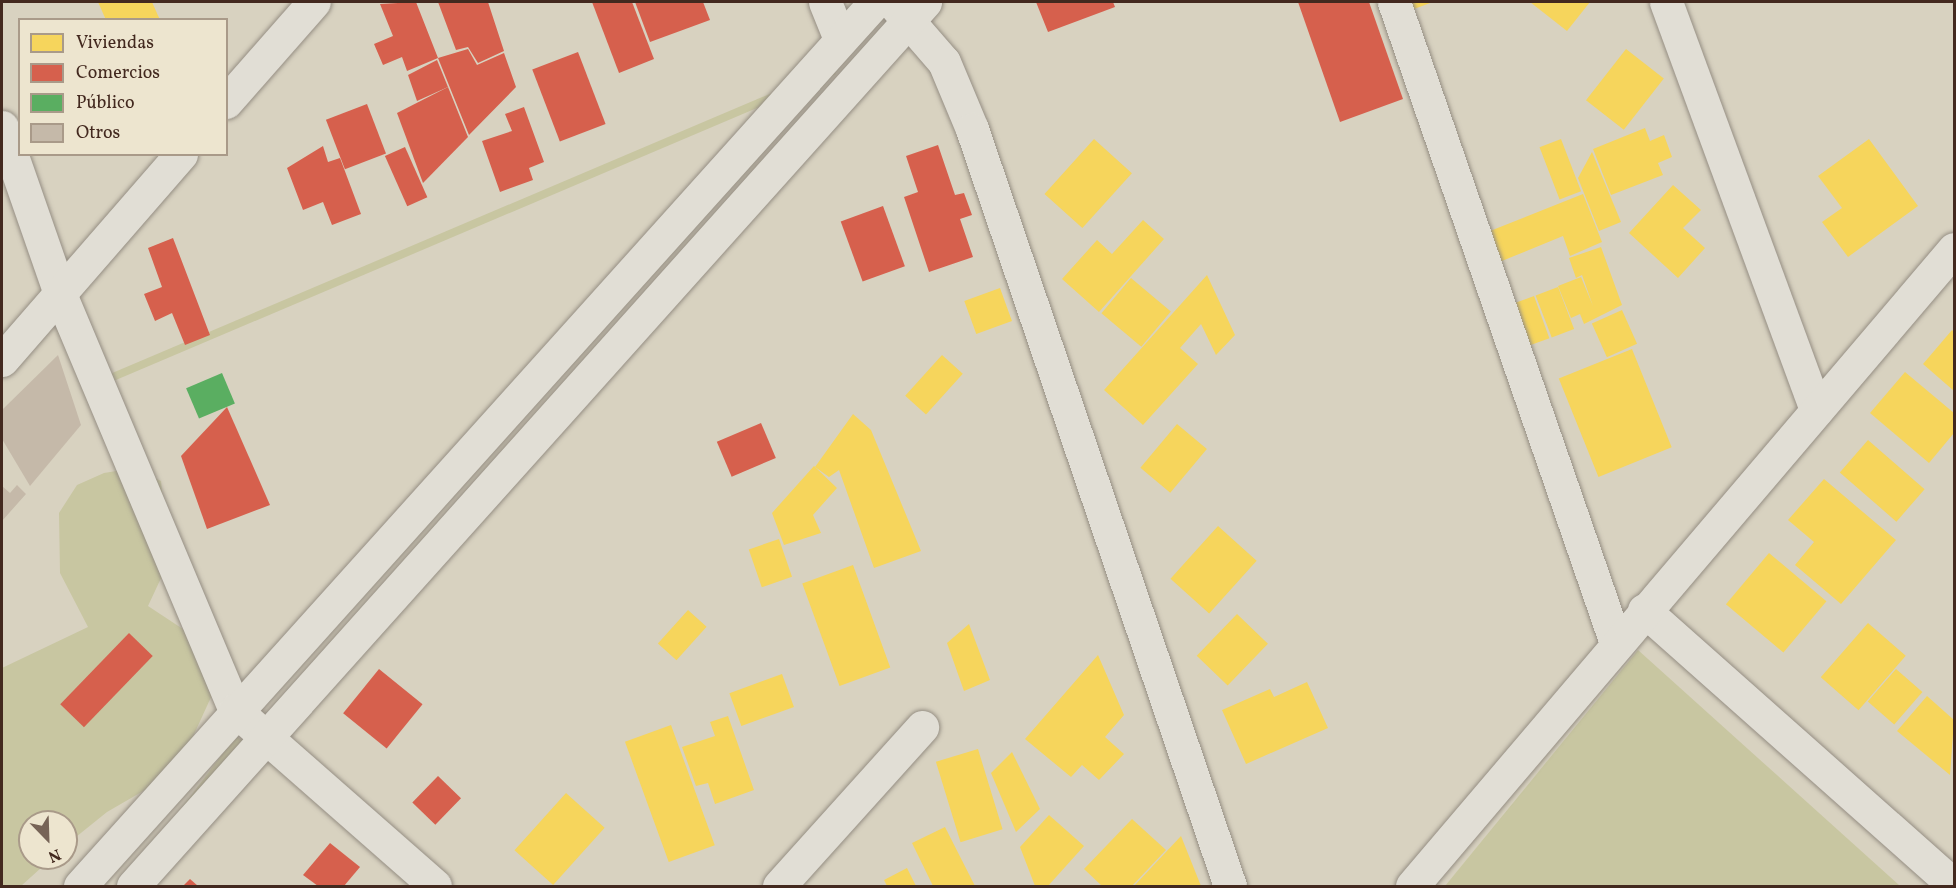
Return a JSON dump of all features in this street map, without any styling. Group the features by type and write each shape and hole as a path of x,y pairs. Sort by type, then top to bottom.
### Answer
{"street":[{"path":"228,100 314,2"},
{"path":"825,2 840,39"},
{"path":"80,886 235,710 875,2"},
{"path":"1394,2 1616,643"},
{"path":"1666,2 1816,410"},
{"path":"133,886 267,737 909,7 944,62 972,129 1230,886"},
{"path":"2,127 60,294 235,710 435,886"},
{"path":"2,360 179,156"},
{"path":"1412,886 1644,610 1954,249"},
{"path":"1644,610 1947,878"},
{"path":"779,886 922,727"}],"shaded area":[{"path":"833,67 836,74 86,393 83,385"},
{"path":"135,468 161,481 167,544 162,576 148,606 198,639 212,695 185,754 164,779 107,812 78,835 78,810 18,810 18,870 39,870 21,886 2,886 2,668 88,627 60,573 59,513 77,485 104,473"},
{"path":"1638,650 1899,885 1445,886"},
{"path":"236,736 244,742 135,886 123,886"}],"building: Viviendas":[{"path":"98,2 152,2 159,18 105,18"},
{"path":"1411,2 1433,2 1414,9"},
{"path":"1530,2 1590,2 1567,31"},
{"path":"1626,49 1664,79 1624,130 1586,100"},
{"path":"1645,128 1650,141 1664,135 1672,157 1658,163 1663,175 1611,195 1593,149"},
{"path":"1094,139 1132,173 1082,228 1044,194"},
{"path":"1561,139 1581,191 1560,200 1540,147"},
{"path":"1869,139 1918,206 1848,257 1822,222 1842,208 1818,176"},
{"path":"1592,152 1621,222 1599,231 1578,178"},
{"path":"1673,185 1701,210 1683,228 1705,248 1678,278 1629,233"},
{"path":"1583,194 1602,242 1570,256 1563,236 1497,263 1485,233"},
{"path":"1143,220 1164,239 1099,312 1062,279 1097,240 1112,254"},
{"path":"1601,247 1622,305 1584,324 1580,314 1571,318 1558,286 1581,277 1593,306 1582,275 1576,278 1569,258"},
{"path":"1207,275 1235,335 1216,355 1201,324 1180,348 1198,364 1143,425 1104,390"},
{"path":"1131,278 1171,311 1141,347 1101,313"},
{"path":"1558,287 1574,329 1552,338 1536,296"},
{"path":"1000,288 1012,321 976,334 964,301"},
{"path":"1534,296 1549,338 1526,347 1511,305"},
{"path":"1622,310 1637,344 1607,357 1592,323"},
{"path":"1952,330 1954,332 1954,391 1923,364"},
{"path":"1632,349 1672,447 1598,477 1559,379"},
{"path":"942,355 963,374 926,415 905,396"},
{"path":"1905,372 1954,413 1954,433 1929,463 1870,413"},
{"path":"853,414 871,430 921,551 874,568 839,470 829,477 815,467"},
{"path":"1177,424 1207,449 1170,493 1140,468"},
{"path":"1868,440 1925,489 1896,522 1840,472"},
{"path":"814,466 837,488 813,515 821,533 784,545 772,513"},
{"path":"1824,479 1896,540 1841,604 1795,565 1814,542 1788,520"},
{"path":"1218,526 1257,561 1209,614 1170,579"},
{"path":"779,539 792,577 762,587 749,549"},
{"path":"1769,553 1826,601 1783,653 1726,604"},
{"path":"853,565 890,667 840,686 802,583"},
{"path":"688,610 707,627 676,660 658,643"},
{"path":"1237,614 1268,644 1228,686 1197,656"},
{"path":"1868,623 1906,656 1858,710 1821,677"},
{"path":"969,624 990,680 964,691 947,643"},
{"path":"1098,655 1124,715 1105,737 1124,754 1099,780 1082,765 1071,777 1025,739"},
{"path":"1896,669 1922,692 1894,724 1868,701"},
{"path":"782,674 794,707 741,726 729,693"},
{"path":"1307,682 1328,728 1246,764 1222,710 1270,689 1274,697"},
{"path":"1927,696 1954,720 1950,775 1897,731"},
{"path":"728,716 754,790 715,804 708,783 696,786 682,747 715,736 710,722"},
{"path":"671,725 715,845 669,862 625,742"},
{"path":"978,749 1003,829 960,842 936,762"},
{"path":"1012,752 1040,809 1016,832 991,773"},
{"path":"566,793 605,828 553,885 514,850"},
{"path":"1049,815 1084,846 1048,886 1035,886 1020,847"},
{"path":"1132,819 1166,850 1132,886 1102,886 1084,869"},
{"path":"945,827 975,886 933,886 912,843"},
{"path":"1181,836 1201,886 1134,886"},
{"path":"907,868 916,886 887,886 884,880"}],"building: Comercios":[{"path":"416,2 438,58 407,71 402,57 383,65 374,44 393,36 380,4"},
{"path":"438,2 488,2 504,51 478,63 468,47 456,50"},
{"path":"592,2 632,2 654,59 619,73"},
{"path":"635,2 703,2 710,20 650,42"},
{"path":"1036,2 1113,2 1115,7 1048,32"},
{"path":"1298,2 1369,2 1403,99 1340,122"},
{"path":"468,49 477,65 504,53 516,87 469,135 438,58"},
{"path":"578,52 606,124 560,141 532,70"},
{"path":"437,60 448,87 417,101 408,75"},
{"path":"448,87 468,137 423,183 397,113"},
{"path":"367,104 386,153 345,169 326,120"},
{"path":"524,107 544,162 529,168 533,180 500,192 482,141 512,131 505,114"},
{"path":"938,145 955,195 964,193 972,215 960,219 973,257 929,272 904,197 918,192 906,156"},
{"path":"323,146 328,162 340,158 361,214 332,225 323,202 303,210 287,168"},
{"path":"405,147 427,197 407,206 385,156"},
{"path":"883,206 905,266 863,282 841,221"},
{"path":"173,238 210,335 185,345 172,313 155,321 144,294 162,287 148,248"},
{"path":"227,407 270,505 207,529 181,456"},
{"path":"761,423 776,458 732,477 717,442"},
{"path":"129,633 153,656 84,727 60,704"},
{"path":"379,669 423,704 387,749 343,713"},
{"path":"438,776 461,798 435,825 412,803"},
{"path":"330,843 360,867 344,886 318,886 303,875"},
{"path":"190,879 198,886 183,886"}],"building: Público":[{"path":"222,373 235,403 199,419 186,388"}],"building: Otros":[{"path":"58,355 81,425 30,486 2,439 2,410"},
{"path":"17,485 26,494 2,521 2,486 10,493"}]}
